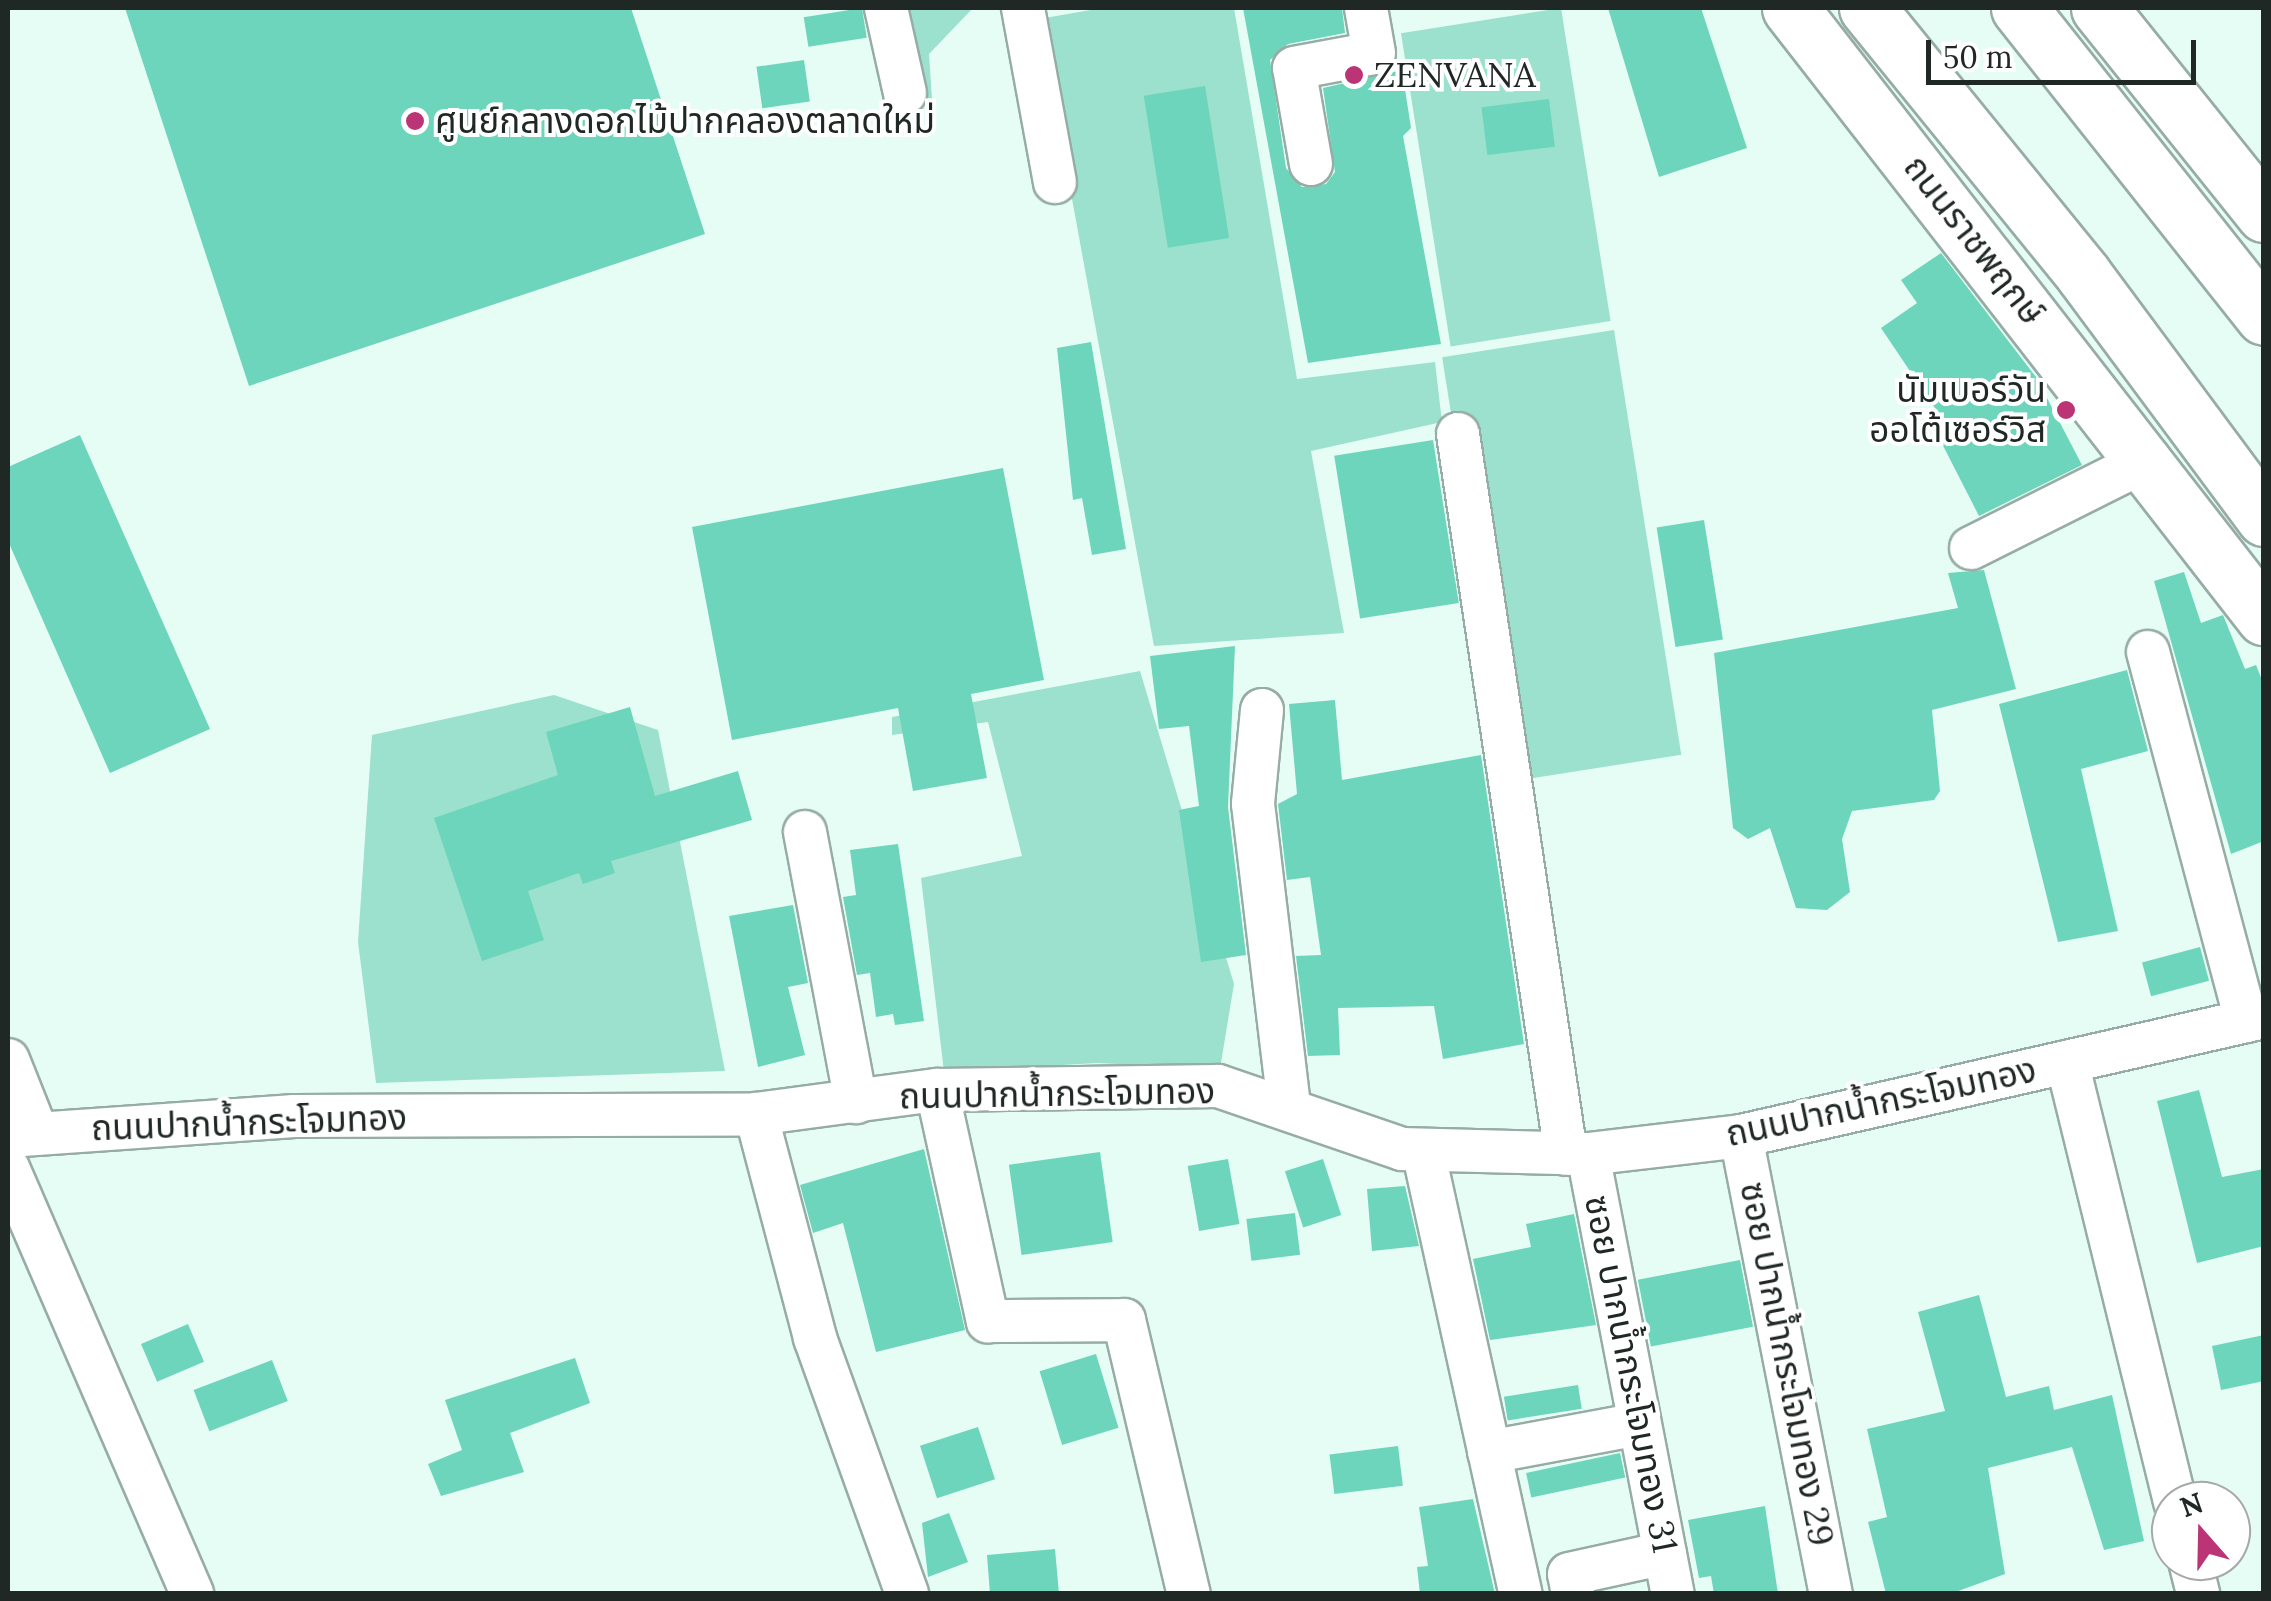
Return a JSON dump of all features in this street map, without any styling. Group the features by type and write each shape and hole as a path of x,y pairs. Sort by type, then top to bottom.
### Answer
{"main road":[{"name":"ถนนราชพฤกษ์","path":"1790,8 2149,460 2264,618"},
{"name":"ถนนราชพฤกษ์","path":"1866,8 2083,274 2264,518"},
{"path":"2019,8 2171,194 2264,317"},
{"path":"2098,8 2264,214"},
{"path":"2171,194 2264,290"}],"street":[{"path":"886,8 905,93"},
{"path":"1023,8 1055,182"},
{"path":"1310,164 1294,68 1374,54 1366,8"},
{"name":"ซอย ปากน้ำกระโจมทอง 31","path":"1458,434 1577,1154 1669,1573"},
{"path":"1971,548 2149,460"},
{"path":"2148,652 2255,1019"},
{"path":"1262,710 1253,804 1289,1108"},
{"path":"806,832 856,1102"},
{"name":"ถนนปากน้ำกระโจมทอง","path":"22,1135 294,1116 756,1114 937,1090 1218,1086 1423,1150 1577,1154 1740,1136 2255,1019"},
{"path":"8,1060 22,1135"},
{"path":"2067,1062 2170,1481"},
{"path":"937,1090 988,1322 1124,1320 1190,1594"},
{"path":"756,1114 815,1338 907,1594"},
{"name":"ซอย ปากน้ำกระโจมทอง 29","path":"1740,1136 1831,1594"},
{"path":"1423,1150 1521,1594"},
{"path":"8,1168 192,1594"},
{"path":"1490,1452 1638,1424"},
{"path":"1573,1594 1569,1574 1669,1573"}],"green space":[{"path":"889,8 973,8 929,54 932,99 905,93"},
{"path":"1102,8 1234,8 1297,379 1435,362 1442,422 1311,451 1344,633 1154,646 1039,19"},
{"path":"1561,8 1611,321 1451,346 1401,33"},
{"path":"1614,330 1681,755 1509,782 1442,357"},
{"path":"1140,671 1234,984 1220,1069 1097,1063 944,1072 921,878 1022,856 988,722 892,735 892,717"},
{"path":"554,695 658,730 725,1071 376,1083 358,942 372,735"}],"building":[{"name":"ศูนย์กลางดอกไม้ปากคลองตลาดใหม่","path":"125,8 631,8 705,234 249,386"},
{"path":"862,8 867,38 808,47 804,17"},
{"path":"1243,8 1342,8 1345,33 1288,44 1270,60 1286,168 1302,187 1326,184 1335,172 1323,88 1402,70 1411,128 1403,136 1441,344 1308,363"},
{"path":"1608,8 1701,8 1747,148 1659,177"},
{"path":"804,60 810,102 762,108 756,67"},
{"path":"1205,86 1229,238 1168,248 1144,96"},
{"path":"1549,99 1555,147 1487,155 1482,107"},
{"path":"1941,253 2036,377 2082,465 1979,516 1934,428 1945,423 1881,328 1917,303 1901,280"},
{"path":"1091,342 1126,549 1092,555 1082,498 1073,500 1057,348"},
{"path":"80,435 210,729 110,773 8,541 8,467"},
{"path":"1433,440 1459,603 1360,619 1334,456"},
{"path":"1003,468 1044,680 971,694 987,778 913,791 898,708 732,740 692,527"},
{"path":"1704,520 1723,640 1676,647 1657,528"},
{"path":"1984,570 2016,689 1932,710 1940,791 1934,800 1852,811 1842,839 1850,892 1827,910 1796,908 1770,828 1748,839 1733,828 1714,653 1958,608 1948,573"},
{"path":"2184,572 2201,623 2223,615 2245,669 2256,665 2264,685 2264,841 2231,854 2154,581"},
{"path":"1235,646 1228,807 1246,955 1201,962 1179,810 1199,806 1189,726 1159,729 1150,656"},
{"path":"2127,670 2148,751 2081,769 2118,931 2058,942 1999,704"},
{"path":"1335,700 1342,780 1481,755 1524,1044 1443,1059 1434,1006 1338,1008 1340,1055 1308,1056 1296,956 1321,955 1310,877 1287,880 1278,804 1297,794 1289,704"},
{"path":"630,707 655,796 738,771 752,820 611,861 615,873 583,884 579,873 528,891 544,940 482,961 434,818 558,775 546,732"},
{"path":"898,844 924,1021 895,1025 893,1014 876,1017 870,973 857,975 843,897 856,895 850,850"},
{"path":"793,905 808,983 788,987 805,1055 758,1067 729,916"},
{"path":"2200,947 2209,981 2151,996 2142,963"},
{"path":"2199,1090 2222,1177 2264,1169 2264,1246 2197,1263 2157,1101"},
{"path":"924,1149 965,1330 876,1352 843,1223 813,1233 800,1185"},
{"path":"1100,1152 1113,1242 1022,1255 1009,1165"},
{"path":"1228,1159 1239,1224 1199,1231 1188,1166"},
{"path":"1323,1159 1341,1215 1303,1227 1285,1171"},
{"path":"1405,1186 1419,1246 1372,1251 1367,1189"},
{"path":"1295,1213 1300,1255 1251,1261 1246,1219"},
{"path":"1574,1214 1596,1325 1490,1340 1473,1259 1531,1247 1526,1224"},
{"path":"1740,1260 1753,1327 1651,1347 1638,1280"},
{"path":"1979,1295 2006,1397 2049,1386 2054,1410 2112,1395 2144,1541 2104,1550 2072,1447 1988,1468 2005,1574 1950,1594 1886,1594 1868,1522 1887,1517 1867,1429 1945,1411 1918,1312"},
{"path":"188,1324 204,1362 157,1382 141,1344"},
{"path":"2264,1335 2264,1381 2221,1390 2212,1346"},
{"path":"1096,1354 1119,1428 1062,1445 1040,1371"},
{"path":"575,1358 590,1403 510,1433 524,1472 441,1496 428,1464 462,1450 445,1400"},
{"path":"272,1360 288,1401 209,1431 194,1390"},
{"path":"1578,1385 1582,1409 1508,1420 1504,1397"},
{"path":"978,1427 995,1479 937,1498 920,1446"},
{"path":"1398,1446 1403,1486 1334,1494 1330,1454"},
{"path":"1620,1453 1625,1477 1531,1497 1526,1473"},
{"path":"1473,1499 1495,1594 1420,1594 1417,1567 1428,1566 1419,1507"},
{"path":"1765,1506 1778,1594 1714,1594 1711,1576 1699,1578 1688,1520"},
{"path":"949,1513 968,1562 928,1577 922,1523"},
{"path":"1055,1549 1059,1594 990,1594 987,1555"}],"place":[{"name":"ZENVANA","path":"1354,75"},
{"name":"ศูนย์กลางดอกไม้ปากคลองตลาดใหม่","path":"415,121"},
{"name":"นัมเบอร์วัน ออโต้เซอร์วิส","path":"2066,410"}]}
